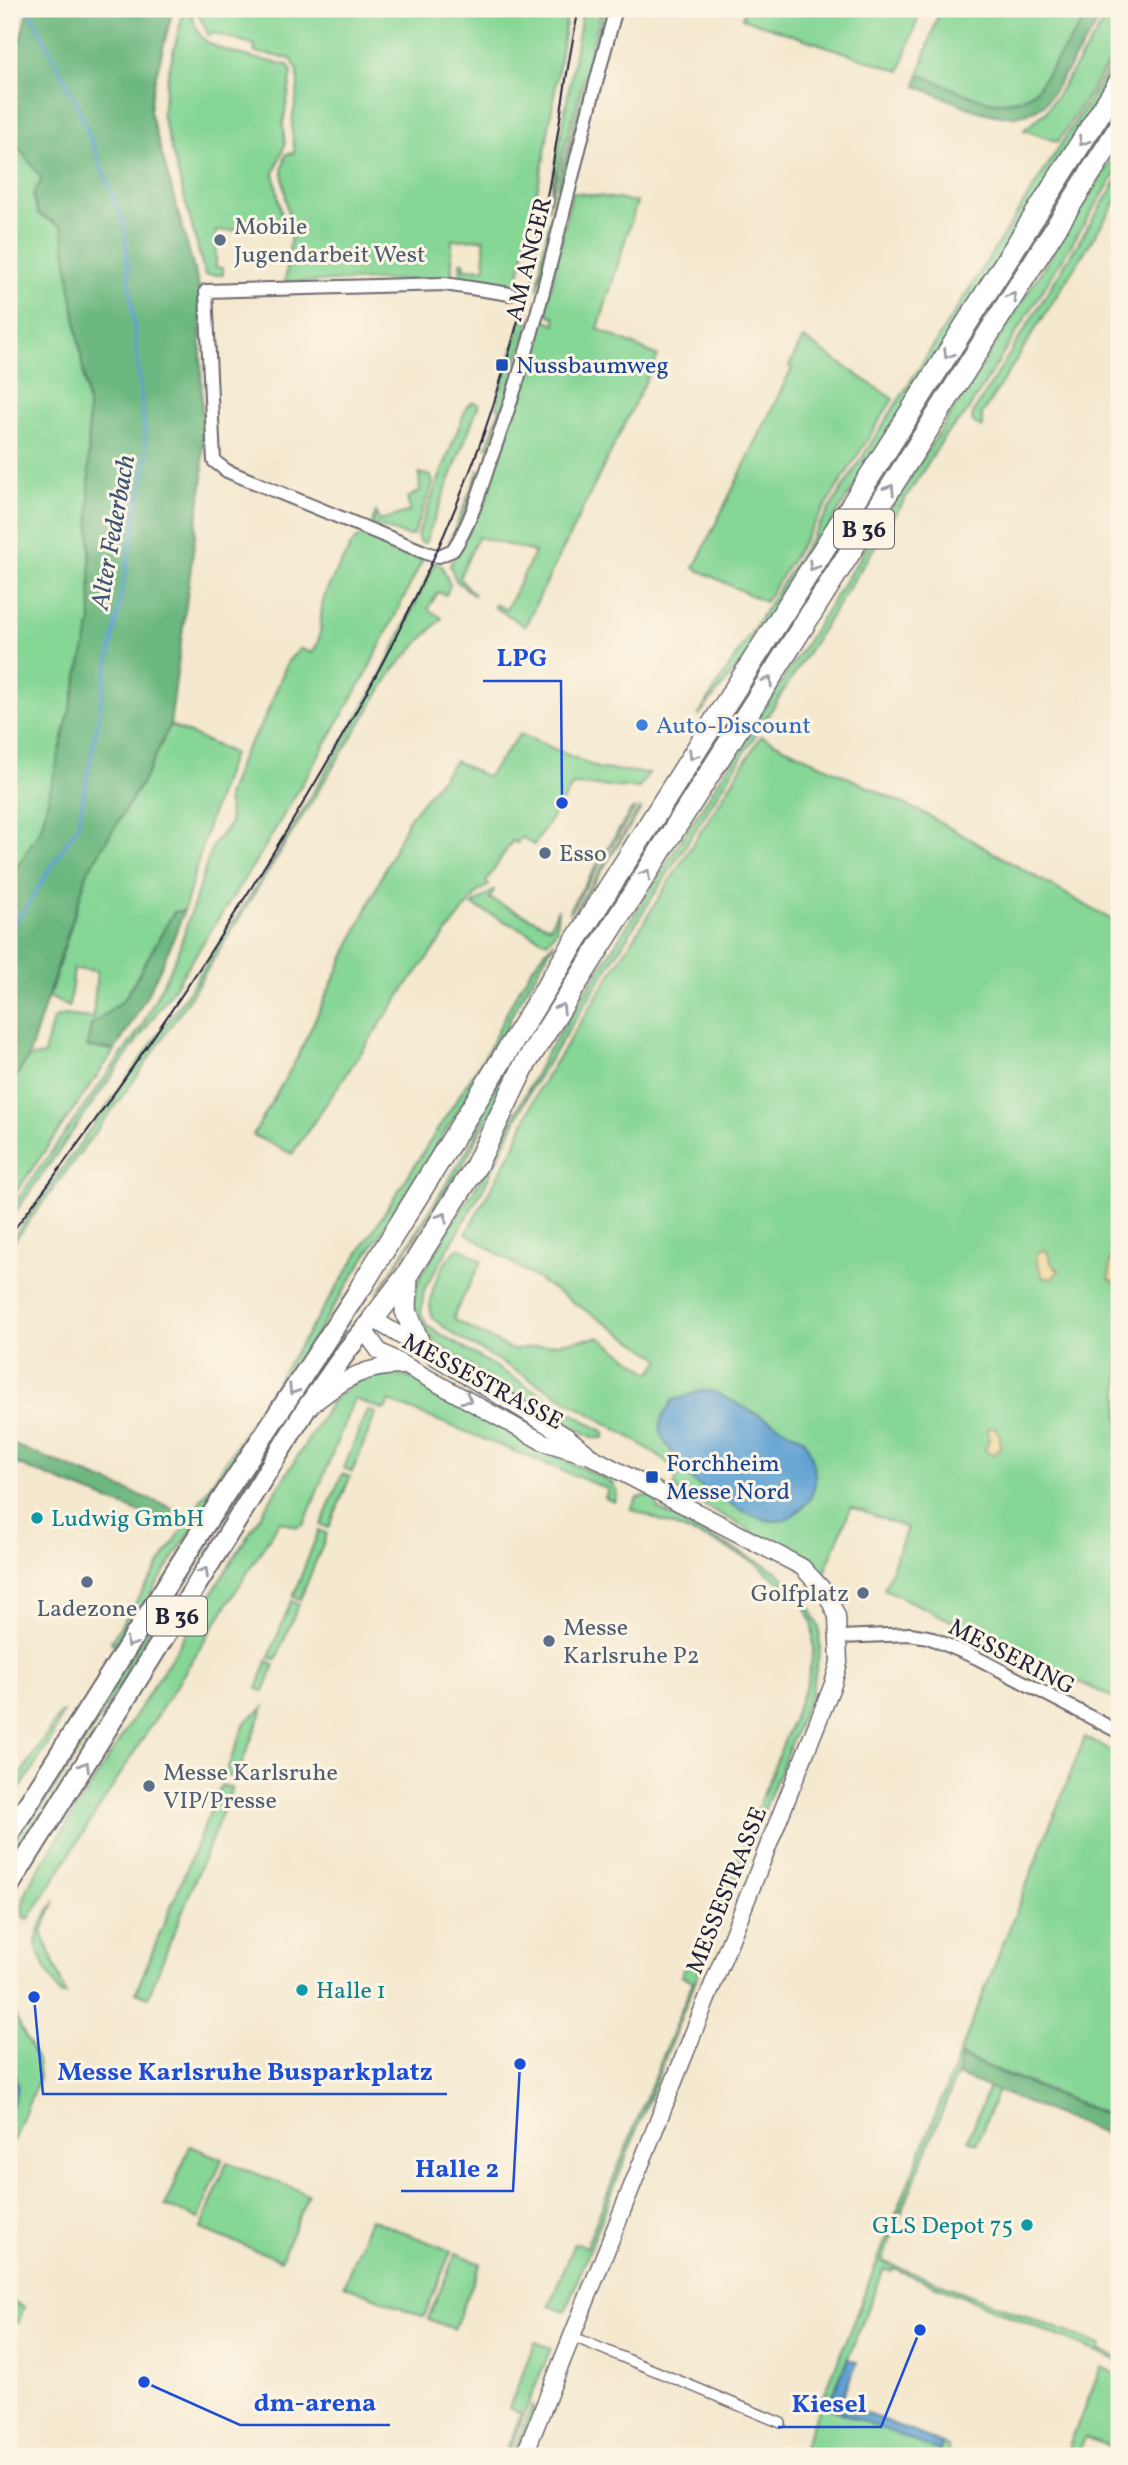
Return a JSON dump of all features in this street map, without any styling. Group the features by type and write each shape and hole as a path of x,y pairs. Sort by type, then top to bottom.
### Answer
{"highway":[{"name":"B 36","path":"361,1287 576,940 1119,83"},
{"name":"B 36","path":"365,1322 407,1275 476,1166 524,1066 1119,128"},
{"path":"407,1275 406,1311 420,1346"}],"main road":[{"path":"330,1333 349,1320 365,1322 361,1287"},
{"name":"B 36","path":"9,1834 361,1287"},
{"name":"B 36","path":"9,1886 306,1409 365,1322"}],"street":[{"name":"AM ANGER","path":"510,294 445,284 206,291 214,461 227,471 410,547 436,556 449,553 457,543 474,505 510,406 538,313 588,103 616,9"},
{"name":"MESSESTRASSE","path":"365,1322 420,1346 566,1436 590,1456"},
{"name":"MESSESTRASSE","path":"365,1322 379,1351 543,1442 590,1456 802,1567 826,1593 837,1616 840,1637 833,1685 524,2456"},
{"path":"306,1409 356,1373 382,1366 407,1366"},
{"name":"MESSERING","path":"840,1637 901,1634 928,1637 977,1658 1119,1732"},
{"path":"581,2340 781,2423"}],"green space":[{"path":"28,9 173,9 152,91 150,112 200,291 203,476 170,725 147,774 88,871 28,1058 9,1088 9,880 41,828 91,622 88,404 62,227 38,214 33,195 42,179 9,134 9,49 20,40"},
{"path":"184,9 190,9 198,32 206,41 227,51 288,65 292,72 283,124 285,144 274,173 284,229 216,231 216,267 223,268 223,275 205,275 162,114 168,74"},
{"path":"196,9 568,9 544,158 516,290 461,278 460,262 464,262 465,269 485,268 484,239 452,240 452,279 285,282 291,234 282,171 286,154 294,153 292,122 298,85 296,67 291,59 254,52 255,45 213,33 209,36"},
{"path":"583,9 602,9 548,209"},
{"path":"605,9 611,9 573,140 538,290 542,257 560,177"},
{"path":"745,9 921,9 900,71 742,18"},
{"path":"940,9 1092,9 1036,90 1023,98 1008,102 962,93 919,74"},
{"path":"1092,9 1107,9 1045,104 1030,112 1014,116 981,112 916,86 919,74 962,93 993,102 1009,102 1023,98 1036,90"},
{"path":"1112,9 1119,9 1119,47 1058,142 1024,130 1046,112"},
{"path":"1119,53 1119,69 1107,89 746,657 698,716"},
{"path":"1119,96 1119,109 526,1042 464,1164 377,1295 475,1136 488,1097"},
{"path":"9,134 42,179 38,213 62,227 88,404 91,622 43,828 9,881"},
{"path":"1119,148 1119,168 965,415 947,433 531,1089 484,1187 424,1290 421,1313 427,1326 604,1432 604,1438 594,1438 473,1368 430,1337 419,1323 414,1306 420,1277 489,1165 546,1054"},
{"path":"1119,177 1119,197 982,414 982,428 972,421 973,413"},
{"path":"572,192 637,202 598,329 658,356 525,626 494,607 495,604 506,610 535,552 478,537 459,578 475,596 456,581 450,565 474,520 508,430 542,319 555,324 555,317 547,313 546,308"},
{"path":"525,309 531,317 490,448 487,447 500,408 496,406"},
{"path":"803,338 893,399 765,602 694,568 792,368 789,366"},
{"path":"473,402 479,404 425,543 420,542 417,536 467,406"},
{"path":"479,470 482,471 455,537 449,543"},
{"path":"419,473 431,476 433,484 413,535 407,536 372,524 376,512 379,521 410,511 407,498 420,491"},
{"path":"364,535 423,559 364,678 263,850 172,991 9,1221 9,1211 142,1026 177,955 213,845 230,824 227,796 242,756 264,720 288,661 300,649 312,653 316,647 326,592 350,547 356,539"},
{"path":"435,562 442,566 450,585 446,595 438,592 428,609 442,618 394,669 189,999 135,1079 9,1248 9,1243 185,997 275,857 378,682"},
{"path":"170,725 233,753 210,819 184,911 174,912 124,1000 91,1025 87,1047 115,1050 9,1202 9,1088 28,1058 44,1055 53,1019 63,1015 93,1018 97,971 74,969 69,1007 49,997 88,871 147,774"},
{"path":"520,734 600,769 649,773 639,788 573,785 534,845 522,837 517,843 512,841 486,882 489,885 478,892 407,985 292,1154 253,1135 297,1058 408,820 455,761 487,777"},
{"path":"761,736 927,815 1119,924 1119,1701 884,1589 907,1528 851,1507 823,1576 797,1556 674,1489 677,1476 671,1465 635,1440 456,1336 432,1318 431,1300 441,1270 460,1248 482,1261 454,1315 455,1320 512,1350 599,1337 651,1373 661,1359 466,1233 513,1149 539,1088"},
{"path":"632,809 635,809 570,911 570,908"},
{"path":"641,809 570,920 570,918"},
{"path":"494,890 490,899 550,927 558,909 556,931 547,942 472,905"},
{"path":"184,911 154,982 115,1050 87,1047 91,1025 124,1000 174,912"},
{"path":"555,941 511,1016 502,1041 469,1094 127,1631 113,1645 111,1641 489,1049 534,965"},
{"path":"345,1333 314,1376 9,1863 9,1847 26,1819 336,1337"},
{"path":"391,1373 414,1379 541,1449 611,1482 617,1491 614,1502 605,1498 608,1489 389,1401 385,1410 354,1399 304,1525 297,1527 280,1521 29,1919 24,1918 24,1898 33,1879 333,1400 361,1378"},
{"path":"367,1410 376,1413 352,1472 344,1468"},
{"path":"9,1443 182,1512 174,1526 9,1461"},
{"path":"342,1474 350,1477 329,1528 321,1525"},
{"path":"648,1495 656,1498 658,1509 776,1571 808,1602 819,1628 820,1650 811,1693 722,1916 713,1902 721,1888 726,1890 807,1683 814,1649 812,1622 805,1606 794,1593 752,1561 717,1543 631,1509 637,1498"},
{"path":"319,1530 327,1534 300,1600 293,1597"},
{"path":"291,1601 299,1604 276,1659 269,1657"},
{"path":"267,1661 275,1664 264,1691 257,1689"},
{"path":"264,1707 236,1778 225,1775 246,1721"},
{"path":"63,1712 49,1743 9,1807 9,1793"},
{"path":"1085,1737 1119,1755 1119,2119 959,2055"},
{"path":"221,1785 232,1788 148,1997 136,1992"},
{"path":"55,1901 42,1932 66,1995 60,1994 37,1948 39,1929"},
{"path":"685,1964 700,1969 565,2312 549,2306 574,2243 586,2247 693,1981 681,1976"},
{"path":"9,2004 37,2060 39,2077 14,2141 9,2145"},
{"path":"959,2056 962,2057 957,2075 882,2261 1101,2345 1099,2350 1119,2358 1119,2361 893,2268 891,2271 884,2269 828,2407 940,2451 942,2443 948,2446 949,2456 800,2456"},
{"path":"962,2057 1119,2120 1119,2139 957,2075"},
{"path":"989,2087 998,2090 977,2143 968,2140"},
{"path":"190,2146 222,2159 199,2219 165,2206"},
{"path":"227,2162 308,2194 281,2260 201,2229"},
{"path":"370,2219 451,2251 424,2317 344,2285"},
{"path":"456,2253 481,2263 454,2329 428,2319"},
{"path":"12,2302 24,2307 18,2323 9,2319"},
{"path":"535,2342 551,2348 507,2456 504,2456 521,2414 509,2408"},
{"path":"1101,2367 1119,2375 1119,2450 1085,2437 1077,2456 1065,2456"},
{"path":"532,2406 534,2413 518,2456 512,2456"}],"sand":[{"path":"1041,1250 1047,1251 1051,1263 1059,1270 1052,1279 1042,1277 1037,1259"},
{"path":"1114,1255 1119,1255 1119,1284 1109,1279 1110,1260"},
{"path":"988,1428 995,1428 1000,1435 1000,1448 993,1455 985,1450 989,1440"}],"water":[{"path":"701,1391 713,1391 804,1439 812,1458 814,1487 805,1505 789,1518 778,1521 760,1518 736,1507 696,1483 675,1458 661,1434 660,1426 664,1415 672,1401"},
{"path":"9,2054 18,2086 9,2115"},
{"path":"848,2359 857,2362 840,2403 942,2443 939,2451 827,2407"}],"waterway":[{"name":"Alter Federbach","path":"9,933 78,825 147,458 124,224 77,104 29,9"}],"tram line":[{"path":"9,1236 112,1097 240,905 336,748 423,581 472,465 517,324 549,186 579,9"}],"place":[{"name":"Mobile Jugendarbeit West","path":"220,240"},
{"name":"Nussbaumweg","path":"502,365"},
{"name":"Auto-Discount","path":"642,725"},
{"name":"LPG","path":"562,803"},
{"name":"Esso","path":"545,853"},
{"name":"Forchheim Messe Nord","path":"652,1477"},
{"name":"Ludwig GmbH","path":"37,1518"},
{"name":"Ladezone","path":"87,1582"},
{"name":"Golfplatz","path":"863,1593"},
{"name":"Messe Karlsruhe P2","path":"549,1641"},
{"name":"Messe Karlsruhe VIP/Presse","path":"149,1786"},
{"name":"Halle 1","path":"302,1990"},
{"name":"Messe Karlsruhe Busparkplatz","path":"34,1997"},
{"name":"Halle 2","path":"520,2064"},
{"name":"GLS Depot 75","path":"1027,2225"},
{"name":"Kiesel","path":"920,2330"},
{"name":"dm-arena","path":"144,2382"}]}
